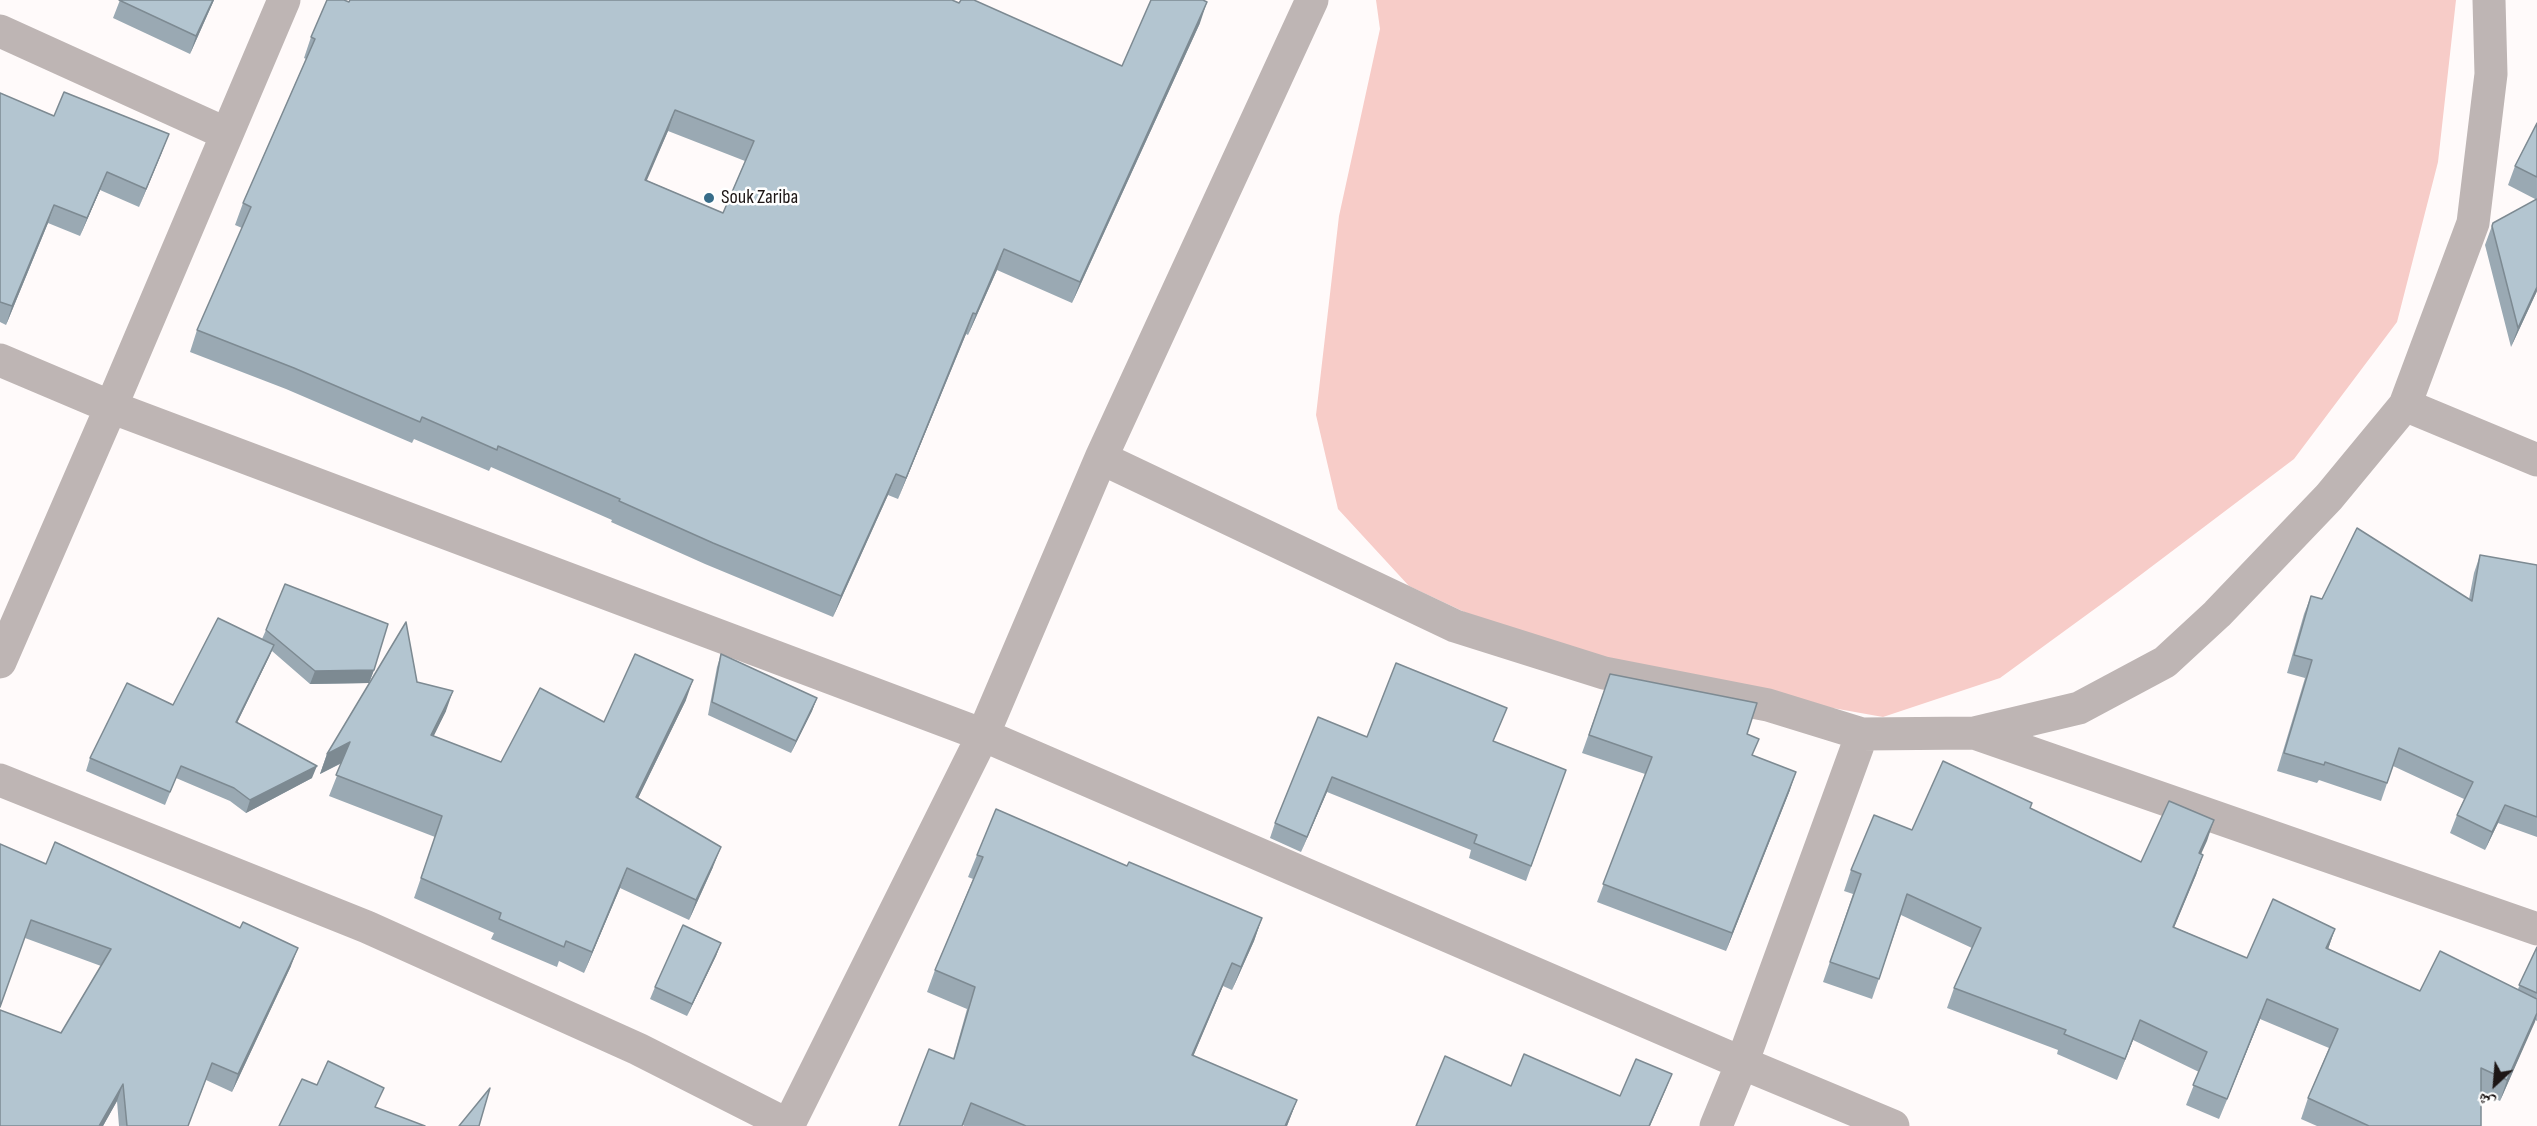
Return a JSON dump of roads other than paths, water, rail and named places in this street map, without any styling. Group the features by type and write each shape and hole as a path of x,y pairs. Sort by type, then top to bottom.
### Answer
{"street":[{"path":"0,662 284,0"},
{"path":"0,780 367,927 638,1049 789,1126 983,735 1101,458 1312,0"},
{"path":"1101,458 1455,626 1604,672 1768,705 1862,734 1974,734 2079,708 2165,662 2217,614 2329,497 2405,405 2473,223 2491,74 2489,0"},
{"path":"0,31 227,134"},
{"path":"0,360 111,407 983,735 1893,1126"},
{"path":"2405,405 2537,460"},
{"path":"1716,1126 1742,1063 1862,734"},
{"path":"1974,734 2537,929"}],"place":[{"name":"Souk Zariba","path":"709,198"}]}
